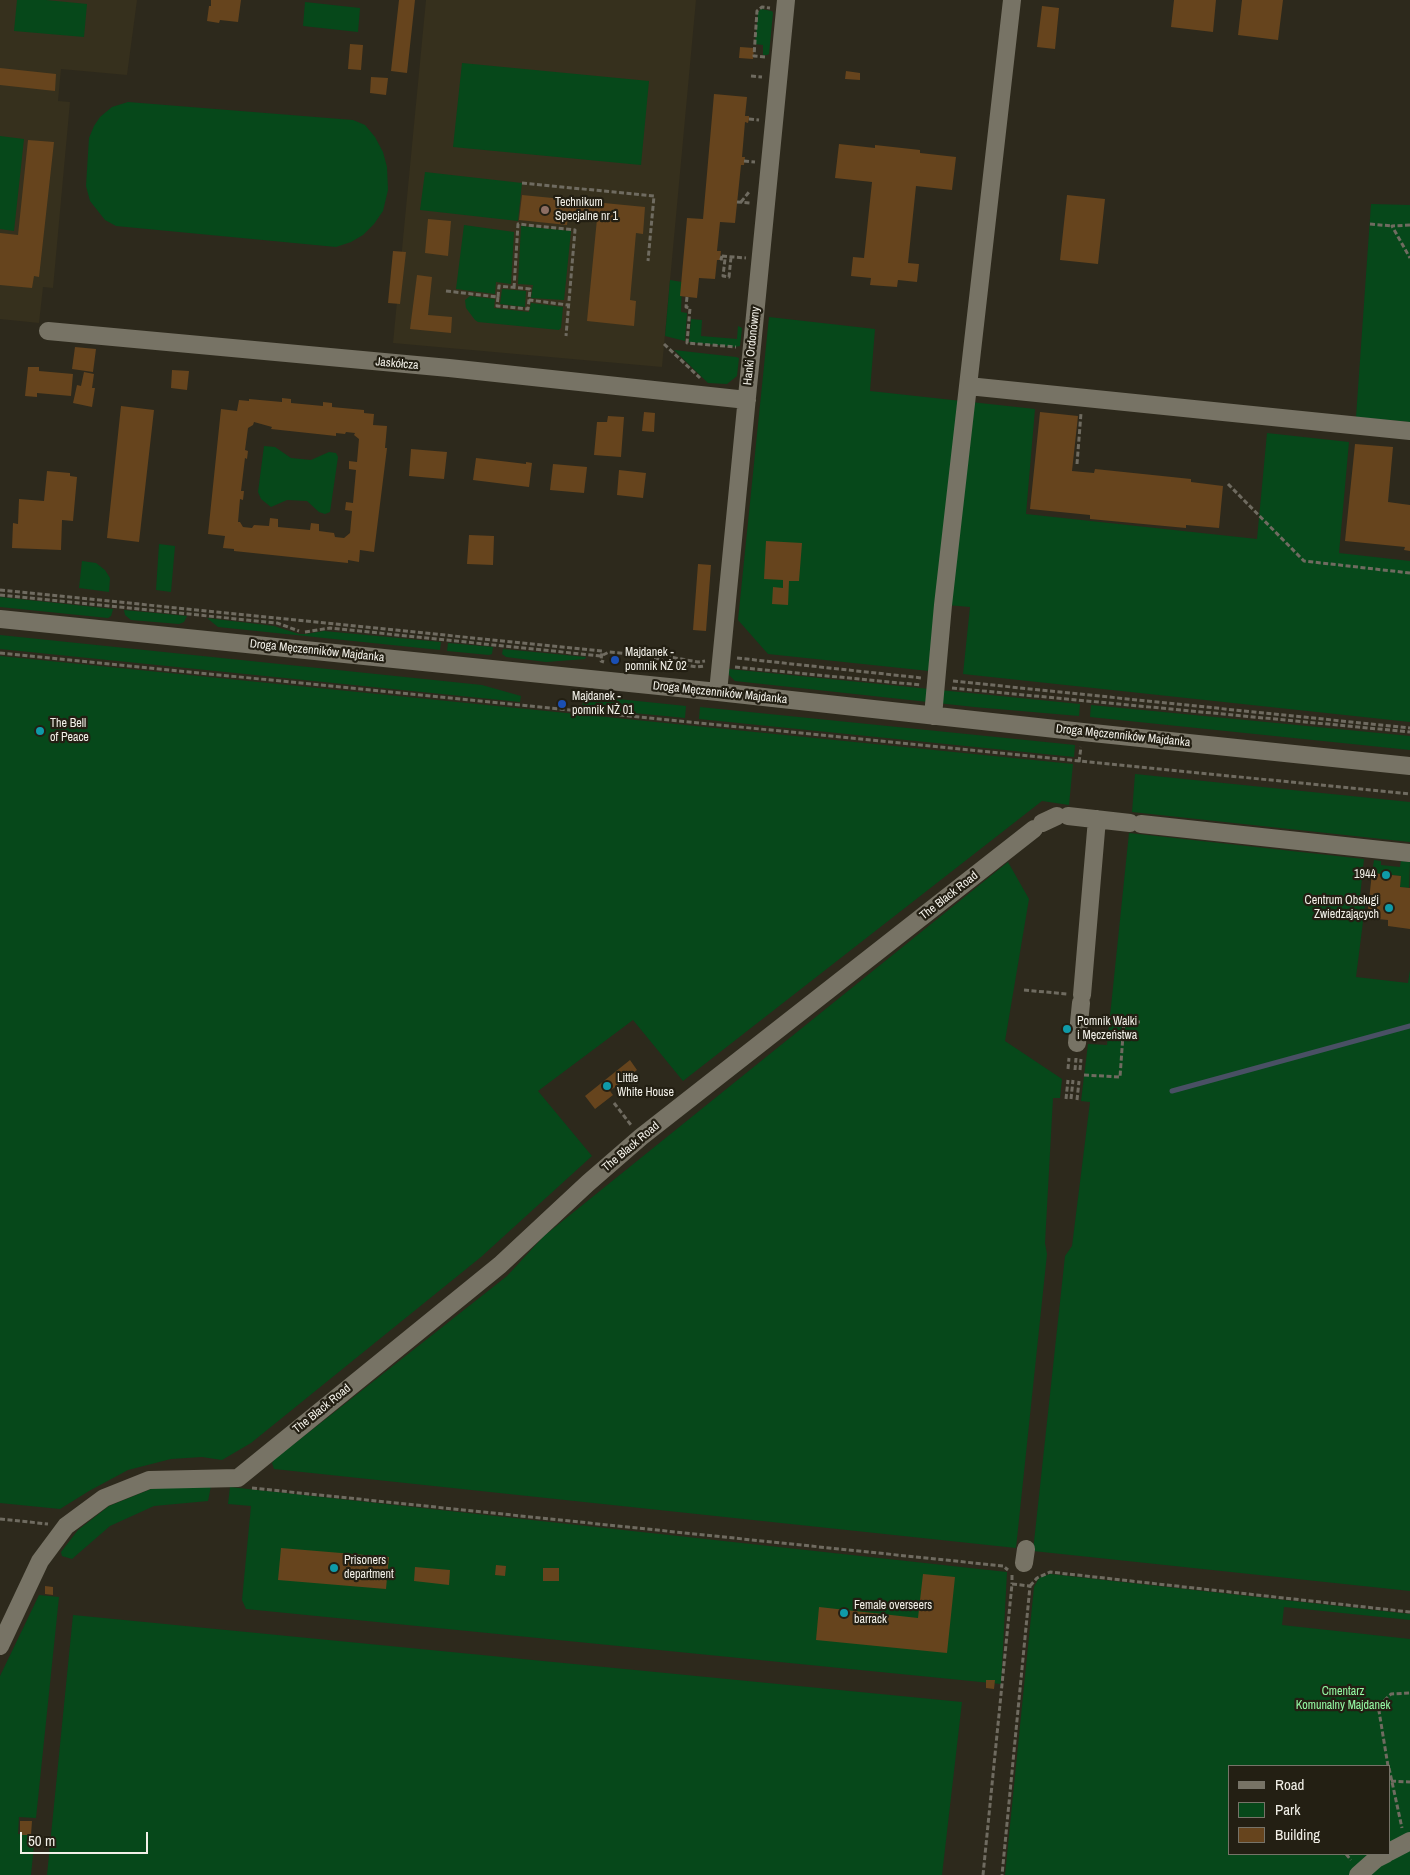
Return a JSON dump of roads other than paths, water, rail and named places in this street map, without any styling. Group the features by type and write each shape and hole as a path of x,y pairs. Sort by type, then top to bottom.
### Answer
{"street":[{"path":"933,716 944,595 1012,0"},
{"name":"Hanki Ordonówny","path":"718,692 747,400 781,4"},
{"name":"Jaskółcza","path":"48,331 450,368 747,400"},
{"path":"968,386 1410,431"},
{"name":"Droga Męczenników Majdanka","path":"0,619 718,692 1410,766"},
{"path":"1077,1042 1097,819 1410,853"},
{"name":"The Black Road","path":"0,1646 40,1561 66,1526 104,1498 149,1480 243,1482 500,1265 588,1183 641,1137 1050,821 1097,819"},
{"path":"1390,1851 1407,1842"},
{"path":"1358,1875 1383,1855"}],"waterway":[{"path":"1172,1091 1410,1026"}],"place":[{"name":"Technikum Specjalne nr 1","path":"545,210"},
{"name":"Majdanek - pomnik NŻ 02","path":"615,660"},
{"name":"Majdanek - pomnik NŻ 01","path":"562,704"},
{"name":"The Bell of Peace","path":"40,731"},
{"name":"1944","path":"1386,875"},
{"name":"Centrum Obsługi Zwiedzających","path":"1389,908"},
{"name":"Pomnik Walki i Męczeństwa","path":"1067,1029"},
{"name":"Little White House","path":"607,1086"},
{"name":"Prisoners department","path":"334,1568"},
{"name":"Female overseers barrack","path":"844,1613"}],"park label":[{"name":"Cmentarz Komunalny Majdanek","path":"1343,1699"}]}
